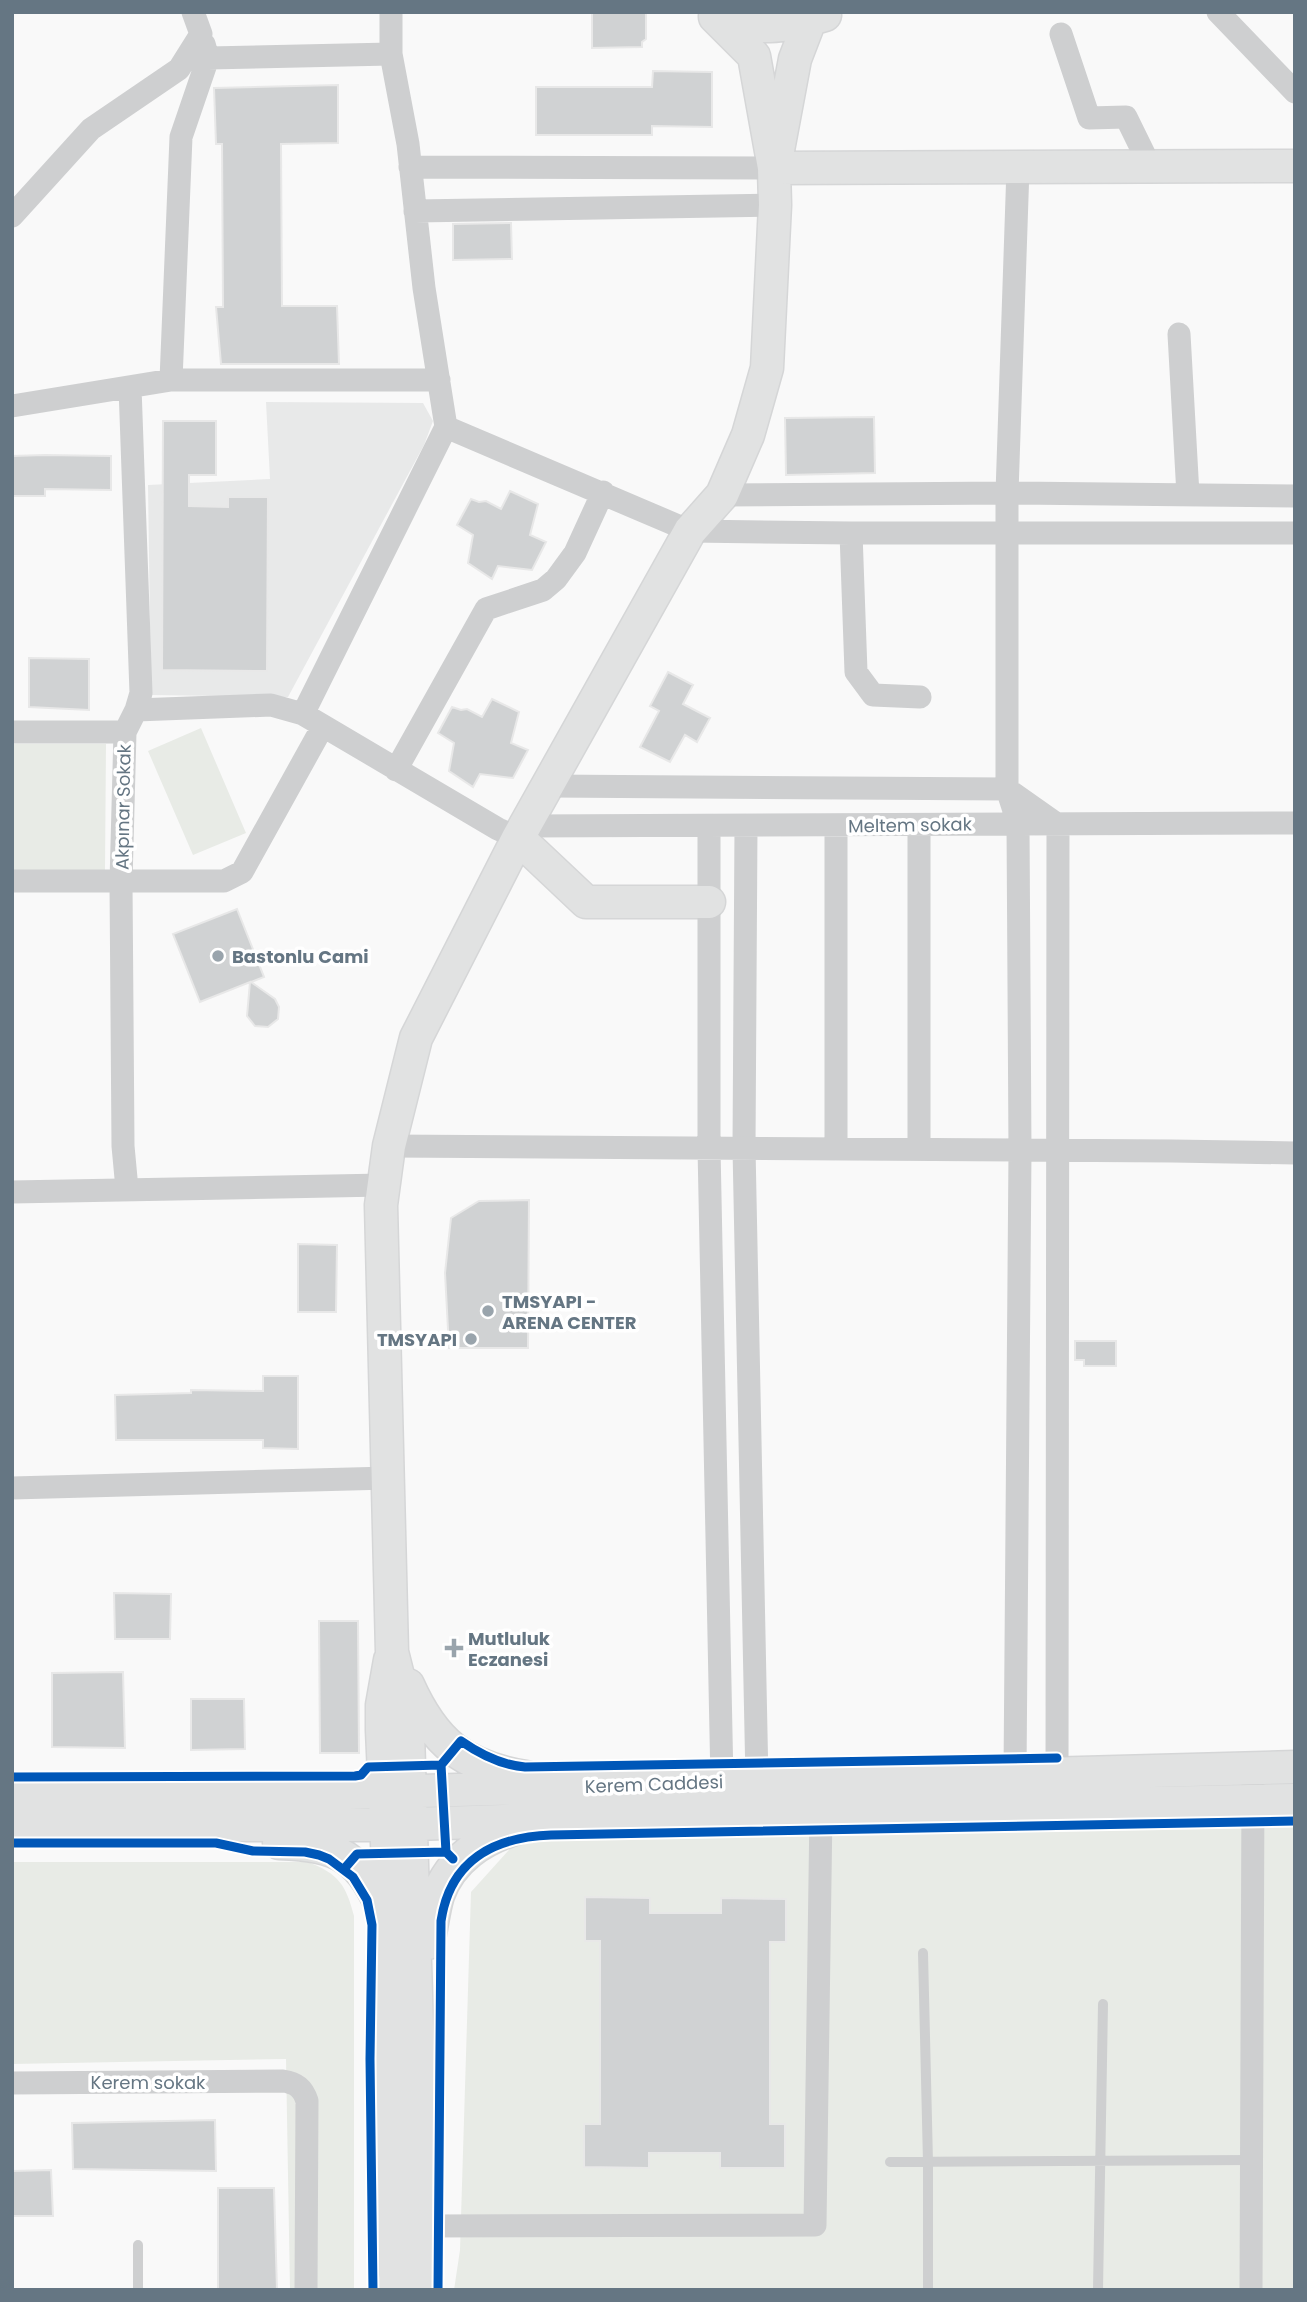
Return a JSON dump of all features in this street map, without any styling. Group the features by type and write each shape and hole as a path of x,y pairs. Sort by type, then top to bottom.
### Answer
{"street":[{"path":"171,380 181,137 208,58 193,12"},
{"path":"12,881 224,881 242,872 446,427 410,167 391,54 391,12"},
{"path":"1218,12 1295,92"},
{"path":"714,14 749,26 789,26 819,16"},
{"path":"425,2290 417,1970 398,1792 406,1708 392,1652 381,1205 383,1185 389,1146 416,1038 522,832 691,531 722,495 748,435 767,368 775,205 774,168 754,56 714,14"},
{"path":"774,168 795,59 819,16"},
{"path":"12,216 91,129 179,69 201,34"},
{"path":"1061,34 1089,118 1126,117 1151,168"},
{"path":"208,58 391,54"},
{"path":"410,167 1018,169 1295,166"},
{"path":"1015,1774 1020,1151 1018,823 1007,789 1007,493 1018,169"},
{"path":"415,211 775,205"},
{"path":"1179,334 1188,495"},
{"path":"12,406 171,380 439,380"},
{"name":"Akpınar Sokak","path":"127,1189 123,1146 121,882 125,732 141,693 130,387"},
{"path":"446,427 691,531 1295,533"},
{"path":"396,770 486,609 543,590 556,579 575,552 603,492"},
{"path":"722,495 1007,493 1295,496"},
{"path":"851,533 856,673 873,695 920,696"},
{"path":"136,710 271,705 313,720 396,770 522,832 586,902 709,902"},
{"path":"12,732 125,732"},
{"name":"Meltem sokak","path":"549,786 1007,789"},
{"path":"1007,789 1058,825 1057,1773"},
{"name":"Meltem sokak","path":"522,832 709,826 1295,823"},
{"path":"709,826 709,1148 722,1782"},
{"path":"746,826 744,1148 757,1781"},
{"path":"836,826 836,1149"},
{"path":"919,826 919,1149"},
{"path":"389,1146 1295,1153"},
{"path":"12,1192 383,1185"},
{"path":"12,1488 389,1478"},
{"path":"392,1652 426,1718 439,1736 470,1761 499,1772 575,1786"},
{"name":"Kerem Caddesi","path":"12,1793 398,1792 1295,1767"},
{"path":"1251,2290 1253,1768"},
{"name":"Kerem Caddesi","path":"12,1825 400,1824 821,1810 1295,1800"},
{"path":"425,2226 815,2225 821,1810"},
{"path":"417,1970 425,1953 439,1894 450,1872 458,1863 492,1837 559,1818"},
{"path":"393,2290 396,2276 391,2137 391,1934 400,1824"},
{"path":"214,1825 249,1840 321,1846 343,1856 368,1881 381,1905 391,1934"},
{"name":"Kerem sokak","path":"12,2083 283,2081 301,2088 307,2101 306,2290"}],"lane":[{"path":"923,1953 928,2290"},
{"path":"1098,2290 1103,2004"},
{"path":"890,2162 1251,2160"},
{"path":"138,2245 138,2290"}],"shaded area":[{"path":"266,402 423,403 433,421 424,445 288,697 151,695 148,485 270,479"},
{"path":"201,728 246,833 193,855 148,751"},
{"path":"12,744 106,744 105,870 12,871"},
{"path":"1295,1817 1295,2290 454,2290 460,2250 471,1892 527,1830"},
{"path":"12,1862 308,1862 327,1871 340,1882 354,1916 354,2290 290,2290 286,2059 12,2064"}],"building":[{"path":"592,12 646,12 646,39 642,42 642,47 592,48"},
{"path":"653,71 712,72 712,127 652,126 652,135 536,135 536,87 652,87"},
{"path":"338,85 338,143 281,144 282,306 337,306 339,364 221,364 216,307 223,307 222,144 216,144 214,88"},
{"path":"511,223 512,259 453,260 453,224"},
{"path":"874,417 875,473 786,475 785,418"},
{"path":"163,421 216,421 216,475 189,475 189,506 228,507 228,497 268,497 267,671 162,670"},
{"path":"12,456 111,456 111,490 45,489 45,496 12,496"},
{"path":"510,491 538,504 530,535 546,542 532,570 498,566 492,579 468,563 473,535 457,525 471,499 486,501 501,509"},
{"path":"29,658 89,659 89,710 29,707"},
{"path":"668,672 693,685 683,704 710,718 697,742 685,735 670,762 640,747 659,711 650,706"},
{"path":"492,699 519,712 511,743 528,750 513,778 480,774 473,787 449,771 454,743 438,733 452,707 467,709 482,717"},
{"name":"Bastonlu Cami","path":"237,909 264,977 251,982 275,999 279,1007 278,1019 268,1027 255,1026 247,1016 250,982 200,1002 173,934"},
{"name":"TMSYAPI - ARENA CENTER","path":"529,1200 528,1348 449,1348 445,1273 451,1218 479,1201"},
{"path":"298,1244 337,1245 336,1312 298,1312"},
{"path":"1075,1341 1116,1341 1116,1366 1084,1366 1084,1360 1075,1360"},
{"path":"263,1376 298,1376 298,1449 263,1448 263,1440 116,1440 115,1395 191,1393 191,1390 263,1391"},
{"path":"114,1593 171,1594 170,1639 115,1639"},
{"path":"319,1621 358,1621 359,1753 320,1753"},
{"path":"123,1672 125,1748 52,1747 52,1673"},
{"path":"191,1699 244,1699 245,1749 191,1750"},
{"path":"585,1897 650,1898 650,1913 721,1913 721,1898 786,1899 786,1942 770,1942 770,2124 785,2124 785,2168 720,2168 720,2153 649,2153 649,2168 584,2167 584,2124 600,2124 600,1941 585,1941"},
{"path":"215,2120 216,2171 73,2169 72,2123"},
{"path":"51,2170 53,2216 12,2216 12,2171"},
{"path":"218,2188 274,2188 277,2290 218,2290"}],"cycle path":[{"path":"446,1852 441,1765 461,1741 492,1758 525,1767 1057,1758"},
{"path":"12,1777 355,1776 361,1775 368,1767 441,1765"},
{"path":"438,2290 441,1921 454,1882 478,1856 494,1847 511,1841 551,1835 1295,1821"},
{"path":"12,1843 216,1843 253,1851 305,1852 319,1855 353,1877 367,1900 372,1925 370,2059 373,2290"},
{"path":"344,1869 357,1854 446,1852 453,1859"}],"place":[{"name":"Bastonlu Cami","path":"218,956"},
{"name":"TMSYAPI - ARENA CENTER","path":"488,1311"},
{"name":"TMSYAPI","path":"471,1339"},
{"name":"Mutluluk Eczanesi","path":"454,1648"}]}
